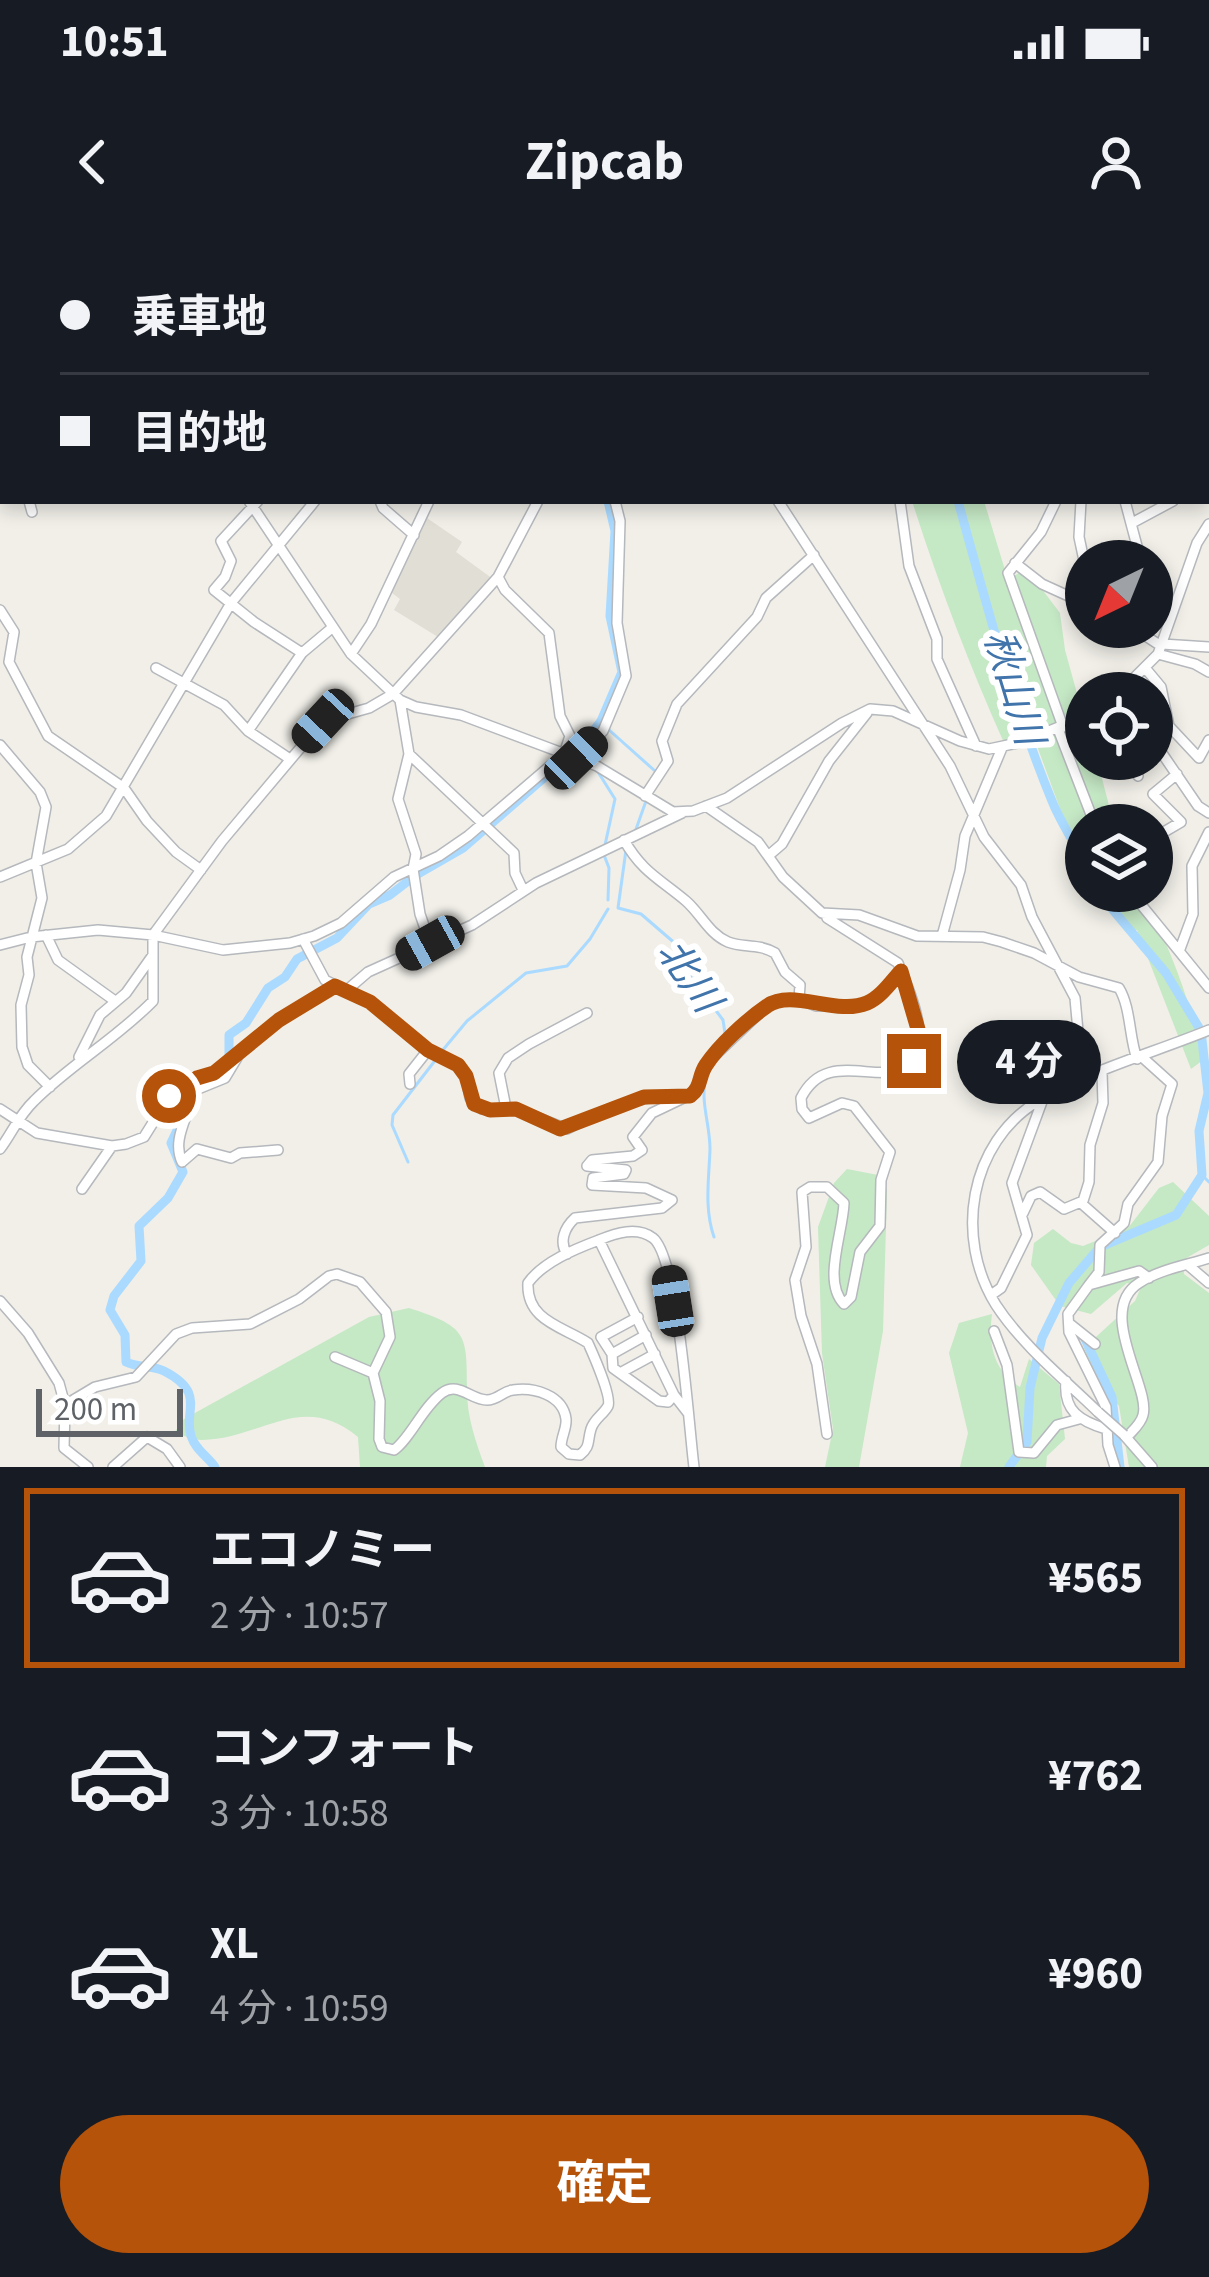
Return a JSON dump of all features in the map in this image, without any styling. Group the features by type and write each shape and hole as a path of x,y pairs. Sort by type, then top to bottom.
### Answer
{"street":[{"path":"253,504 220,541 231,561 214,590 302,653"},
{"path":"255,504 351,654 396,697 416,707 461,715 570,756 619,778 658,806 682,813"},
{"path":"0,877 68,849 87,835 124,788 231,602 312,504"},
{"path":"381,504 413,535"},
{"path":"351,654 371,624 428,504"},
{"path":"0,1149 33,1102 77,1062 114,1039 153,1001 153,935 290,759 323,721 396,697 499,577 536,504"},
{"path":"0,945 98,930 153,935 224,950 307,948 380,886 413,873 485,827 602,731 626,676 617,623 620,520 616,504"},
{"path":"780,504 950,766 984,837 1021,885 1078,1009 1082,1065 1102,1073"},
{"path":"900,504 909,566 937,639 937,659 976,746"},
{"path":"1055,504 1041,532 1008,573 1088,804"},
{"path":"1079,540 1082,504"},
{"path":"1126,504 1136,540"},
{"path":"1132,523 1167,504"},
{"path":"1173,613 1197,543 1209,524"},
{"path":"645,796 668,761 662,741 676,704 757,617 766,598 814,555"},
{"path":"1015,563 1065,594"},
{"path":"499,577 505,590 549,634 570,756"},
{"path":"0,610 14,632 8,662 47,736 124,788 176,852 201,870"},
{"path":"248,731 302,653 333,627"},
{"path":"1173,648 1209,646"},
{"path":"1143,672 1161,648 1208,670"},
{"path":"156,668 224,705 248,731 290,759"},
{"path":"768,856 782,844 829,761 897,688"},
{"path":"396,697 409,754 398,799 416,854 413,873 430,943"},
{"path":"278,1150 240,1153 231,1159 197,1149 182,1162 177,1142 194,1091 279,1020 368,972 472,925 523,890 605,849 739,791 842,723 873,709 921,722 976,746 1003,748 1065,726"},
{"path":"1173,730 1199,758 1209,740"},
{"path":"0,745 44,800 46,816 36,863 42,898 21,1005 22,1047 28,1065 50,1087"},
{"path":"942,936 964,836 1003,748"},
{"path":"409,754 514,853 515,873 523,890"},
{"path":"1173,768 1198,806 1209,813"},
{"path":"1163,804 1153,794 1178,774"},
{"path":"705,806 745,831 783,877 822,913 859,915 917,936 1002,942 1056,963 1069,973 1119,988 1125,998 1129,1038 1140,1058 1170,1079 1172,1089 1162,1116 1160,1156 1101,1249 1099,1272 1068,1314 1106,1407 1115,1467"},
{"path":"1180,950 1193,914 1192,866 1209,832"},
{"path":"624,840 650,878 685,900 727,941 751,943 775,953 785,972 800,985 799,999"},
{"path":"1148,912 1209,988"},
{"path":"826,1434 817,1364 795,1280 806,1247 802,1192 827,1187 844,1203 834,1273 836,1295 844,1304 850,1297 860,1252 880,1226 880,1180 890,1152 854,1106 842,1103 809,1118 800,1102 804,1091 826,1073 855,1068 903,1071 914,1061 920,1036 893,959 827,918"},
{"path":"342,922 354,925"},
{"path":"46,935 58,960 116,1001"},
{"path":"307,948 317,971 370,1002 428,1050 458,1065 474,1104 490,1110 506,1108 567,1129 627,1102 690,1096"},
{"path":"77,1062 100,1016 126,993 153,955"},
{"path":"567,1254 562,1241 575,1218 671,1203 670,1196 646,1188 592,1185 593,1178 626,1170 587,1166 592,1160 639,1154 643,1148 633,1137 643,1121 700,1087 707,1063 771,1002 799,999 816,1006 864,1004 901,971"},
{"path":"506,1108 499,1073 508,1058 587,1013"},
{"path":"1151,1467 1126,1436 1051,1366 992,1295 974,1238 974,1199 988,1154 1012,1121 1043,1099 1209,1030"},
{"path":"410,1084 409,1073 428,1050"},
{"path":"1081,1203 1089,1182 1090,1145 1103,1103 1102,1073"},
{"path":"0,1109 37,1133 112,1146 144,1137 169,1096 214,1078"},
{"path":"992,1295 1001,1288 1026,1239 1013,1177 1043,1099"},
{"path":"82,1189 112,1146"},
{"path":"1023,1213 1031,1196 1040,1192 1064,1208 1081,1203"},
{"path":"1081,1203 1115,1233"},
{"path":"65,1405 95,1387 123,1383 145,1368 176,1334 192,1328 250,1324 338,1274 360,1282 386,1312 390,1337 373,1372 380,1401 379,1444 386,1449 401,1446 417,1417 443,1392 460,1389 485,1400 520,1390 553,1397 566,1419 562,1450 583,1454 592,1425 607,1407 609,1390 599,1377 588,1343 544,1320 527,1289 535,1274 567,1254 632,1231 653,1238 661,1247 694,1467"},
{"path":"599,1240 674,1395 688,1413"},
{"path":"1126,1436 1143,1416 1144,1406 1126,1349 1124,1306 1133,1287 1209,1258"},
{"path":"1187,1265 1209,1283"},
{"path":"1089,1286 1139,1271 1149,1278"},
{"path":"0,1301 54,1373 65,1405 64,1448 88,1467"},
{"path":"638,1317 602,1336 612,1365 659,1401 668,1402 674,1395"},
{"path":"1070,1327 1095,1344"},
{"path":"994,1331 1006,1365 1022,1454 1034,1454 1057,1425 1079,1419"},
{"path":"611,1354 646,1335"},
{"path":"620,1373 655,1354"},
{"path":"335,1358 373,1372"},
{"path":"1066,1381 1066,1400 1079,1419 1106,1429"},
{"path":"113,1467 147,1438 167,1449 181,1467"}],"shaded area":[{"path":"424,516 462,542 456,552 493,579 438,637 394,610 400,599 388,590"}],"green space":[{"path":"913,504 985,504 1008,580 1022,571 1060,613 1071,672 1065,672 1065,780 1102,780 1109,804 1065,804 1065,819 1033,735 1005,745"},
{"path":"1120,912 1151,912 1185,994 1203,1060 1191,1069 1137,930 1133,931"},
{"path":"847,1169 878,1175 887,1190 883,1331 859,1467 825,1467 833,1429 822,1353 818,1227 834,1183"},
{"path":"1173,1182 1209,1216 1209,1245 1183,1260 1184,1274 1209,1293 1209,1467 1129,1467 1119,1406 1098,1381 1084,1348 1135,1301 1141,1287 1127,1283 1091,1314 1060,1306 1031,1265 1034,1243 1053,1229 1083,1246 1128,1228 1159,1188"},
{"path":"409,1308 443,1321 460,1335 470,1420 485,1467 360,1467 358,1437 318,1418 282,1420 224,1438 202,1440 174,1433 184,1419 369,1317"},
{"path":"992,1314 994,1355 1004,1373 1020,1387 1029,1359 1059,1384 1065,1439 1047,1456 1046,1467 960,1467 968,1433 949,1353 959,1323"}],"waterway":[{"path":"229,1064 229,1035 246,1023 268,988 285,977 297,959 337,938 369,904 463,848 583,744 601,721 622,672 610,616 615,531 609,504"},
{"name":"秋山川","path":"959,504 1024,727 1065,826"},
{"name":"北川","path":"608,729 655,771"},
{"path":"598,772 615,799 605,845"},
{"name":"北川","path":"635,832 646,801"},
{"name":"北川","path":"626,850 618,908 641,914 677,945 687,972 723,1020 726,1040"},
{"path":"604,855 609,868 608,900"},
{"path":"442,1051 467,1021 526,973 567,966 608,909"},
{"name":"秋山川","path":"1009,1467 1027,1442 1030,1388 1042,1338 1069,1283 1100,1247 1176,1215 1202,1175 1199,1131 1208,1093 1201,1031 1166,973 1115,912"},
{"path":"408,1162 392,1125 393,1115 437,1058"},
{"name":"北川","path":"705,1080 708,1204 714,1237"},
{"path":"182,1120 171,1143 183,1172 168,1198 139,1226 141,1261 114,1296 110,1310 125,1335 126,1362 164,1371 185,1387 191,1402 191,1436 215,1467"},
{"path":"1202,1175 1209,1182"},
{"name":"秋山川","path":"1085,1339 1112,1397 1120,1467"}],"route":[{"path":"169,1096 214,1073 279,1020 335,986 370,1002 428,1050 458,1065 474,1104 490,1110 516,1109 560,1129 644,1097 690,1096 700,1087 707,1063 771,1002 799,999 816,1006 853,1007 871,1002 901,971 920,1036 914,1061"}]}
